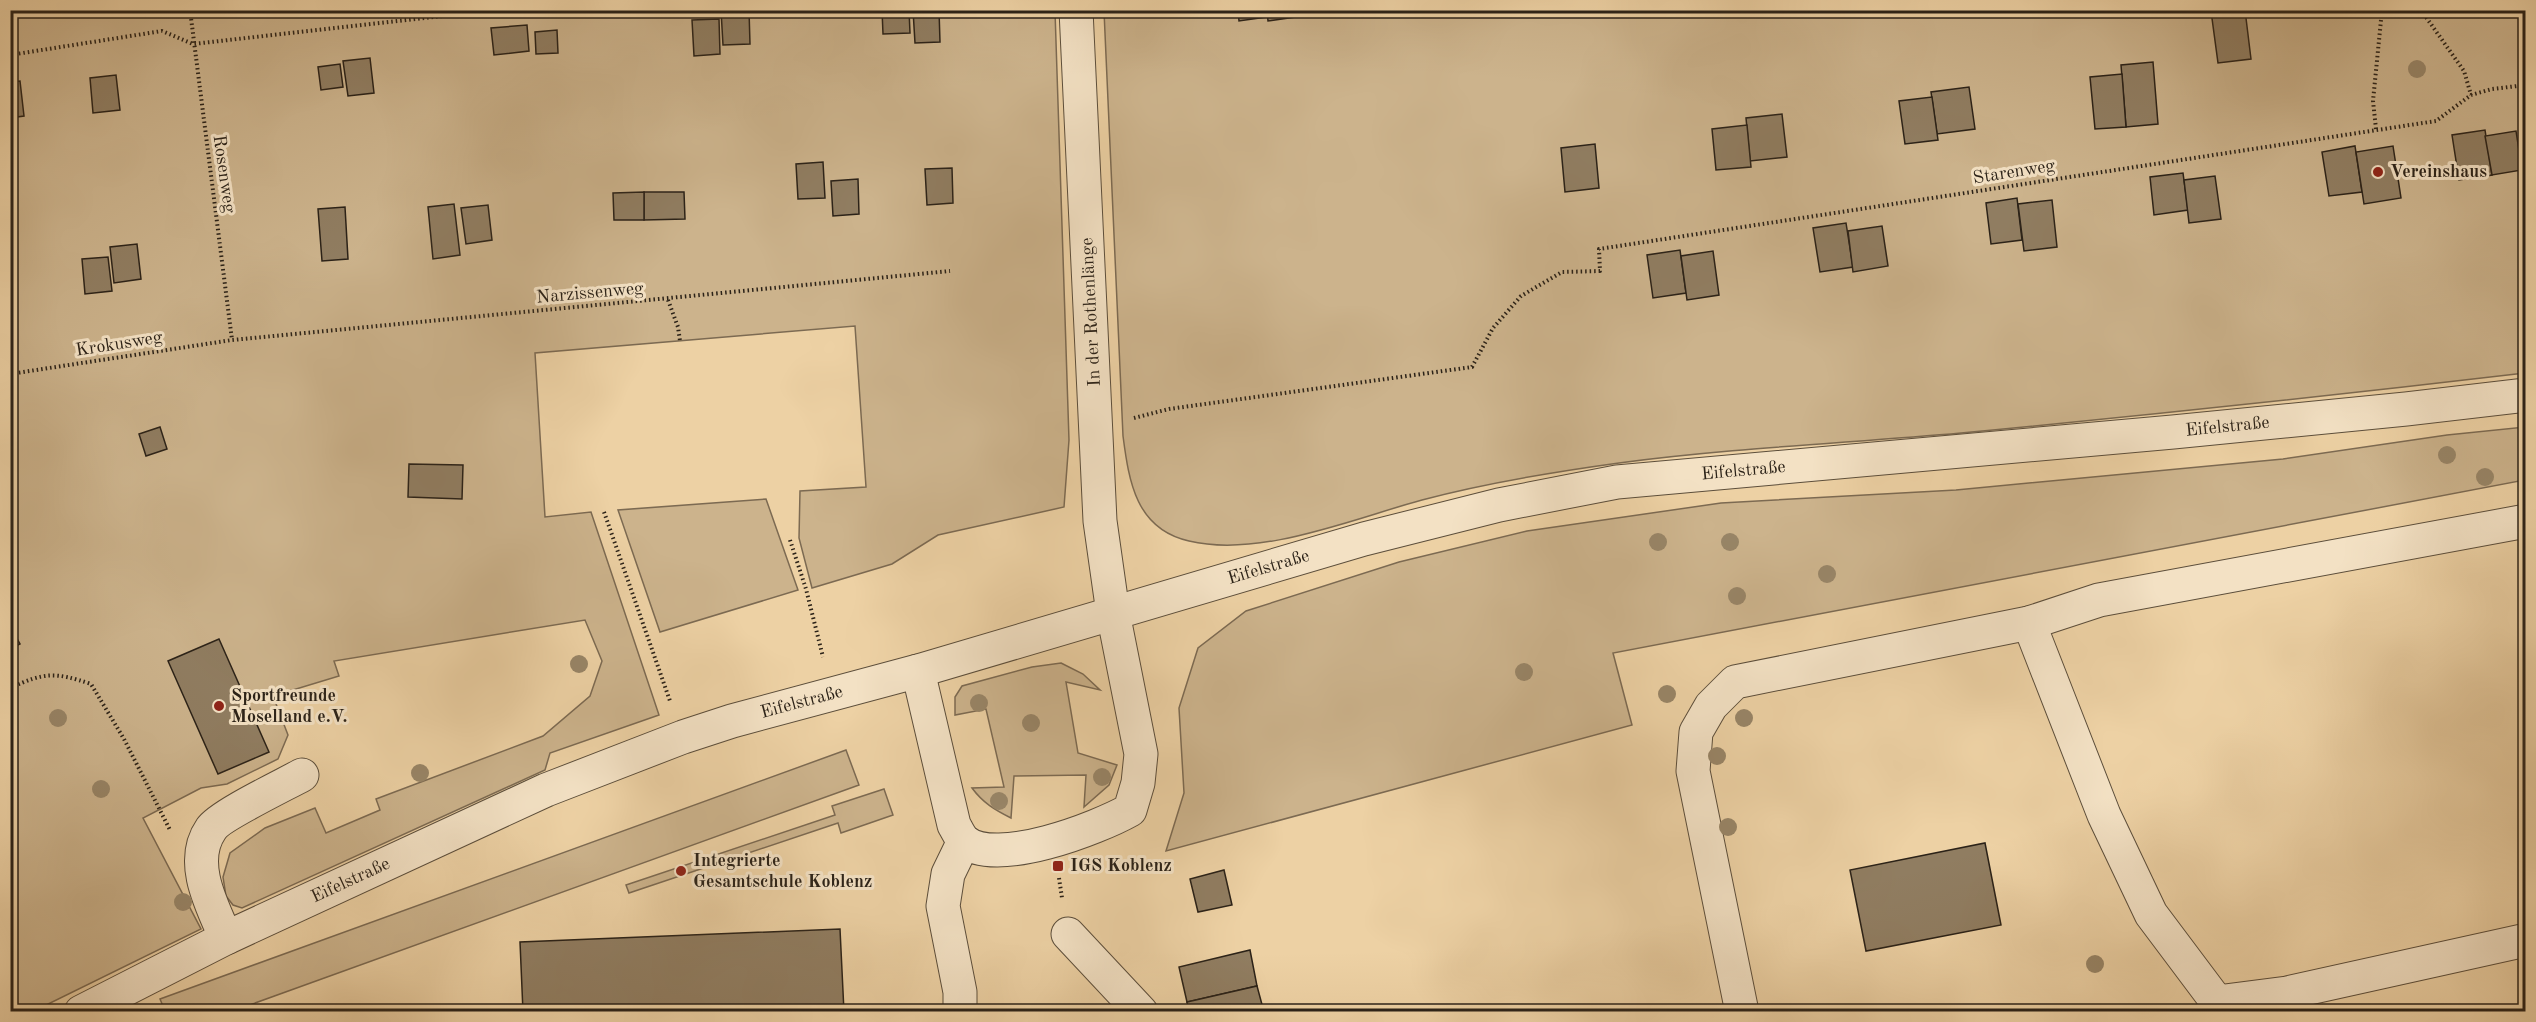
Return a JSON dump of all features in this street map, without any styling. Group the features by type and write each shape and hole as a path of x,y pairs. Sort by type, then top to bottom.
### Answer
{"street":[{"name":"In der Rothenlänge","path":"964,841 983,850 1013,849 1077,834 1108,822 1130,810 1138,783 1142,754 1113,614 1100,521 1076,10"},
{"name":"Eifelstraße","path":"81,1011 226,938 580,776 732,721 918,671 1364,539 1499,505 1617,482 2406,409 2526,395"},
{"path":"1742,1011 1693,771 1696,732 1711,706 1735,682 2029,623 2099,600 2526,521"},
{"path":"2029,623 2104,815 2151,914 2217,1002 2287,993 2526,940"},
{"path":"918,671 954,825 964,841 948,874 943,906 960,992 960,1011"},
{"path":"226,938 206,889 201,857 211,827 259,797 303,776"},
{"path":"1068,934 1141,1011"}],"path":[{"name":"Rosenweg","path":"190,10 232,340"},
{"path":"10,54 162,31 193,44 495,10"},
{"path":"2376,129 2373,101 2382,10"},
{"path":"2421,10 2464,71 2470,95 2492,89 2526,85"},
{"name":"Starenweg","path":"1097,428 1169,409 1472,367 1493,328 1521,296 1562,272 1600,271 1599,249 2436,120 2470,95"},
{"name":"Narzissenweg","path":"232,340 668,300 950,271"},
{"path":"668,300 678,327 680,341"},
{"name":"Krokusweg","path":"10,375 232,340"},
{"path":"604,512 660,669"},
{"path":"790,540 823,660"},
{"path":"10,688 34,677 61,674 91,684 124,739 158,810"}],"shaded area":[{"path":"10,11 1055,11 1069,440 1064,507 938,535 892,564 812,588 799,538 800,491 866,487 855,326 535,353 545,517 591,512 659,715 550,753 545,770 242,908 233,905 226,896 223,877 230,853 265,828 315,808 326,833 380,810 376,799 543,736 590,696 602,661 585,620 334,661 339,676 273,696 288,735 278,759 227,784 201,788 143,818 201,929 34,1011 11,1011"},
{"path":"1104,11 2525,11 2525,373 2032,426 1619,463 1470,488 1275,541 1217,545 1189,541 1171,535 1146,515 1138,501 1125,453"},
{"path":"2525,427 2525,480 1613,653 1632,725 1166,851 1184,793 1179,708 1198,648 1246,611 1399,562 1527,531 1721,503 1956,490 2283,459 2447,435"},
{"path":"766,499 798,590 660,632 618,510"},
{"path":"1061,663 1083,674 1100,690 1066,682 1078,753 1117,765 1109,785 1084,807 1086,775 1014,776 1011,818 990,806 972,788 1004,787 986,709 955,715 955,697 962,686 1032,667"},
{"path":"846,750 859,785 233,1011 165,1011 160,999"},
{"path":"884,789 893,815 841,833 838,823 629,893 626,885 835,815 832,806"}],"building":[{"path":"721,10 749,10 750,44 723,45"},
{"path":"882,10 909,10 910,33 883,34"},
{"path":"913,10 939,10 940,42 915,43"},
{"path":"1238,10 1265,10 1266,17 1239,21"},
{"path":"1267,10 1294,10 1295,17 1268,21"},
{"path":"2245,10 2251,59 2218,63 2211,11"},
{"path":"719,19 720,54 694,56 692,20"},
{"path":"527,25 529,51 494,55 491,28"},
{"path":"557,30 558,53 536,54 535,32"},
{"path":"370,58 374,93 348,96 343,61"},
{"path":"2153,62 2158,124 2126,127 2121,65"},
{"path":"340,64 343,87 321,90 318,67"},
{"path":"2122,74 2126,127 2095,129 2090,77"},
{"path":"116,75 120,110 93,113 90,78"},
{"path":"20,81 24,116 10,118 10,82"},
{"path":"1969,87 1975,129 1937,134 1931,92"},
{"path":"1932,97 1938,140 1905,144 1899,101"},
{"path":"1782,114 1787,157 1750,161 1746,118"},
{"path":"1747,125 1751,167 1716,170 1712,129"},
{"path":"2485,130 2492,175 2459,180 2452,135"},
{"path":"2516,131 2522,170 2492,175 2485,136"},
{"path":"1595,144 1599,188 1565,192 1561,148"},
{"path":"2355,146 2362,192 2329,196 2322,152"},
{"name":"Vereinshaus","path":"2393,146 2401,198 2364,204 2356,152"},
{"path":"823,162 825,198 798,199 796,164"},
{"path":"952,168 953,203 927,205 925,169"},
{"path":"2183,173 2188,210 2154,215 2150,177"},
{"path":"2215,176 2221,219 2189,223 2184,180"},
{"path":"858,179 859,214 833,216 831,181"},
{"path":"644,192 684,192 685,219 644,220"},
{"path":"644,192 644,220 614,220 613,193"},
{"path":"2017,198 2022,240 1991,244 1986,203"},
{"path":"2052,200 2057,247 2024,251 2018,204"},
{"path":"454,204 460,255 433,259 428,207"},
{"path":"488,205 492,240 466,244 461,208"},
{"path":"345,207 348,259 322,261 318,209"},
{"path":"1846,223 1853,267 1820,272 1813,228"},
{"path":"1882,226 1888,266 1853,272 1848,231"},
{"path":"137,244 141,279 114,283 110,247"},
{"path":"1680,250 1686,293 1653,298 1647,255"},
{"path":"1713,251 1719,295 1687,300 1681,256"},
{"path":"108,257 112,291 85,294 82,259"},
{"path":"160,427 167,449 146,456 139,434"},
{"path":"409,464 463,465 462,499 408,497"},
{"path":"10,626 20,644 10,649"},
{"name":"Sportfreunde Moselland e.V.","path":"219,639 269,752 218,774 168,661"},
{"path":"1985,843 2001,925 1866,951 1850,870"},
{"path":"1224,870 1232,905 1198,912 1190,879"},
{"path":"840,929 844,1012 523,1012 520,942"},
{"path":"1250,950 1257,986 1187,1002 1179,967"},
{"path":"1257,986 1264,1012 1189,1012 1187,1002"}],"place":[{"name":"Vereinshaus","path":"2378,172"},
{"name":"Sportfreunde Moselland e.V.","path":"219,706"},
{"name":"IGS Koblenz","path":"1058,866"},
{"name":"Integrierte Gesamtschule Koblenz","path":"681,871"}]}
